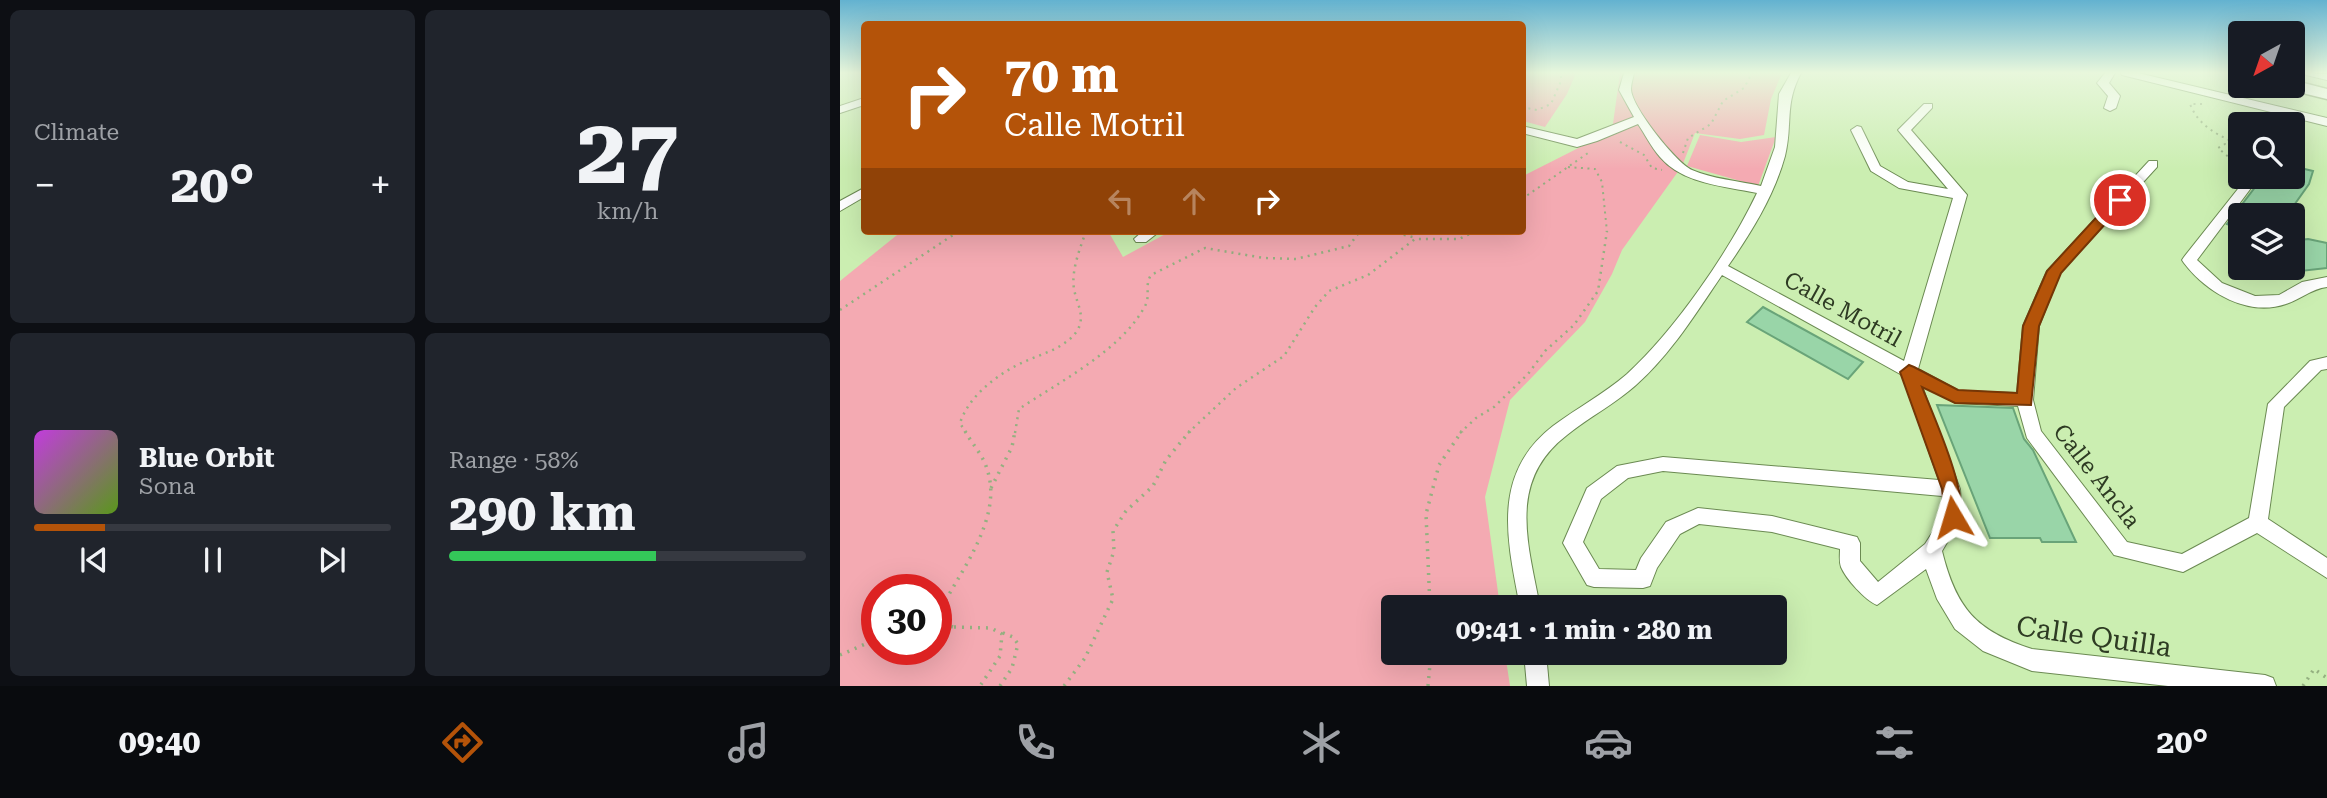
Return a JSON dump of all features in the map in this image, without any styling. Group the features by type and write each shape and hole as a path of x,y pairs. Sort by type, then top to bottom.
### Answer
{"street":[{"path":"1633,105 1664,154 1679,169 1765,191"},
{"path":"1528,595 1516,520 1516,493 1528,464 1545,444 1632,380 1720,268 1765,191 1779,156 1783,134 1781,105"},
{"path":"2257,105 2327,122"},
{"path":"1928,106 1904,130 1960,195"},
{"path":"1526,131 1577,143 1586,142 1641,119"},
{"path":"1857,130 1875,168 1905,185 1960,195"},
{"name":"Calle Ancla","path":"2153,164 2054,271 2031,326 2025,400 2033,433 2122,549 2183,563 2258,523"},
{"path":"2243,189 2189,260 2198,274 2237,297 2257,301 2281,300 2307,286 2327,282"},
{"path":"840,207 861,194"},
{"path":"1951,489 1662,464 1623,471 1594,494 1573,543 1594,578 1643,579 1648,564 1673,528 1698,516 1772,524 1850,542 1850,565 1877,595 1932,550 1953,517 1951,489 1909,372 1960,195"},
{"name":"Calle Motril","path":"1720,268 1955,397 2025,400"},
{"path":"2327,363 2316,365 2276,404 2258,523 2327,569"},
{"name":"Calle Quilla","path":"1932,550 1939,586 1957,618 1997,650 2032,660 2265,686"},
{"path":"1536,665 1538,686"}],"path":[{"path":"1526,108 1537,110 1549,105"},
{"path":"1680,158 1688,138 1710,124 1721,105"},
{"path":"2190,105 2192,113 2203,125 2228,139"},
{"path":"1613,142 1622,142 1644,155 1652,168 1664,170"},
{"path":"2228,144 2218,148 2228,156"},
{"path":"1526,196 1595,149"},
{"path":"1429,595 1426,514 1439,465 1462,431 1503,398 1545,351 1574,325 1598,291 1608,226 1602,182 1595,169 1568,167"},
{"path":"840,310 953,235"},
{"path":"991,488 986,465 960,423 962,413 987,385 1003,373 1065,344 1078,330 1082,310 1074,286 1074,274 1085,235"},
{"path":"952,588 986,520 991,488 1016,436 1019,409 1121,337 1145,307 1148,299 1146,283 1151,275 1205,248 1264,258 1296,259 1349,246 1357,235"},
{"path":"1401,235 1408,243"},
{"path":"1408,235 1419,238 1459,239 1468,235"},
{"path":"1064,686 1085,658 1113,598 1107,572 1114,551 1113,531 1119,520 1153,486 1166,460 1198,422 1236,388 1284,356 1315,307 1329,291 1368,275 1408,243 1419,238"},
{"path":"953,627 991,628 1013,637 1018,644 1013,668 1000,686"},
{"path":"980,686 994,669 1003,642 1002,634 991,628"},
{"path":"840,654 861,645"},
{"path":"1428,686 1430,665"},
{"path":"2303,686 2315,668 2327,678"}],"shaded area":[{"path":"1526,105 1560,105 1545,127 1526,122"},
{"path":"1616,105 1770,105 1764,135 1740,139 1695,133 1682,166 1622,250 1585,322 1510,400 1485,497 1498,595 1381,595 1381,665 1507,665 1510,686 840,686 840,281 897,235 1110,235 1123,257 1164,235 1526,235 1526,174 1612,131"},
{"path":"1700,135 1741,142 1776,137 1758,186 1687,166"}],"building":[{"path":"2305,169 2313,171 2309,184 2296,203 2243,203 2254,189 2305,189"},
{"path":"2305,239 2327,243 2327,268 2305,271"},
{"path":"1763,307 1863,362 1848,379 1747,322"},
{"path":"1937,405 2013,408 2024,439 2033,450 2076,542 2042,542 2040,538 1990,538"}],"route":[{"path":"1953,517 1951,489 1909,372 1955,397 2025,400 2031,326 2054,271 2120,200"}]}
